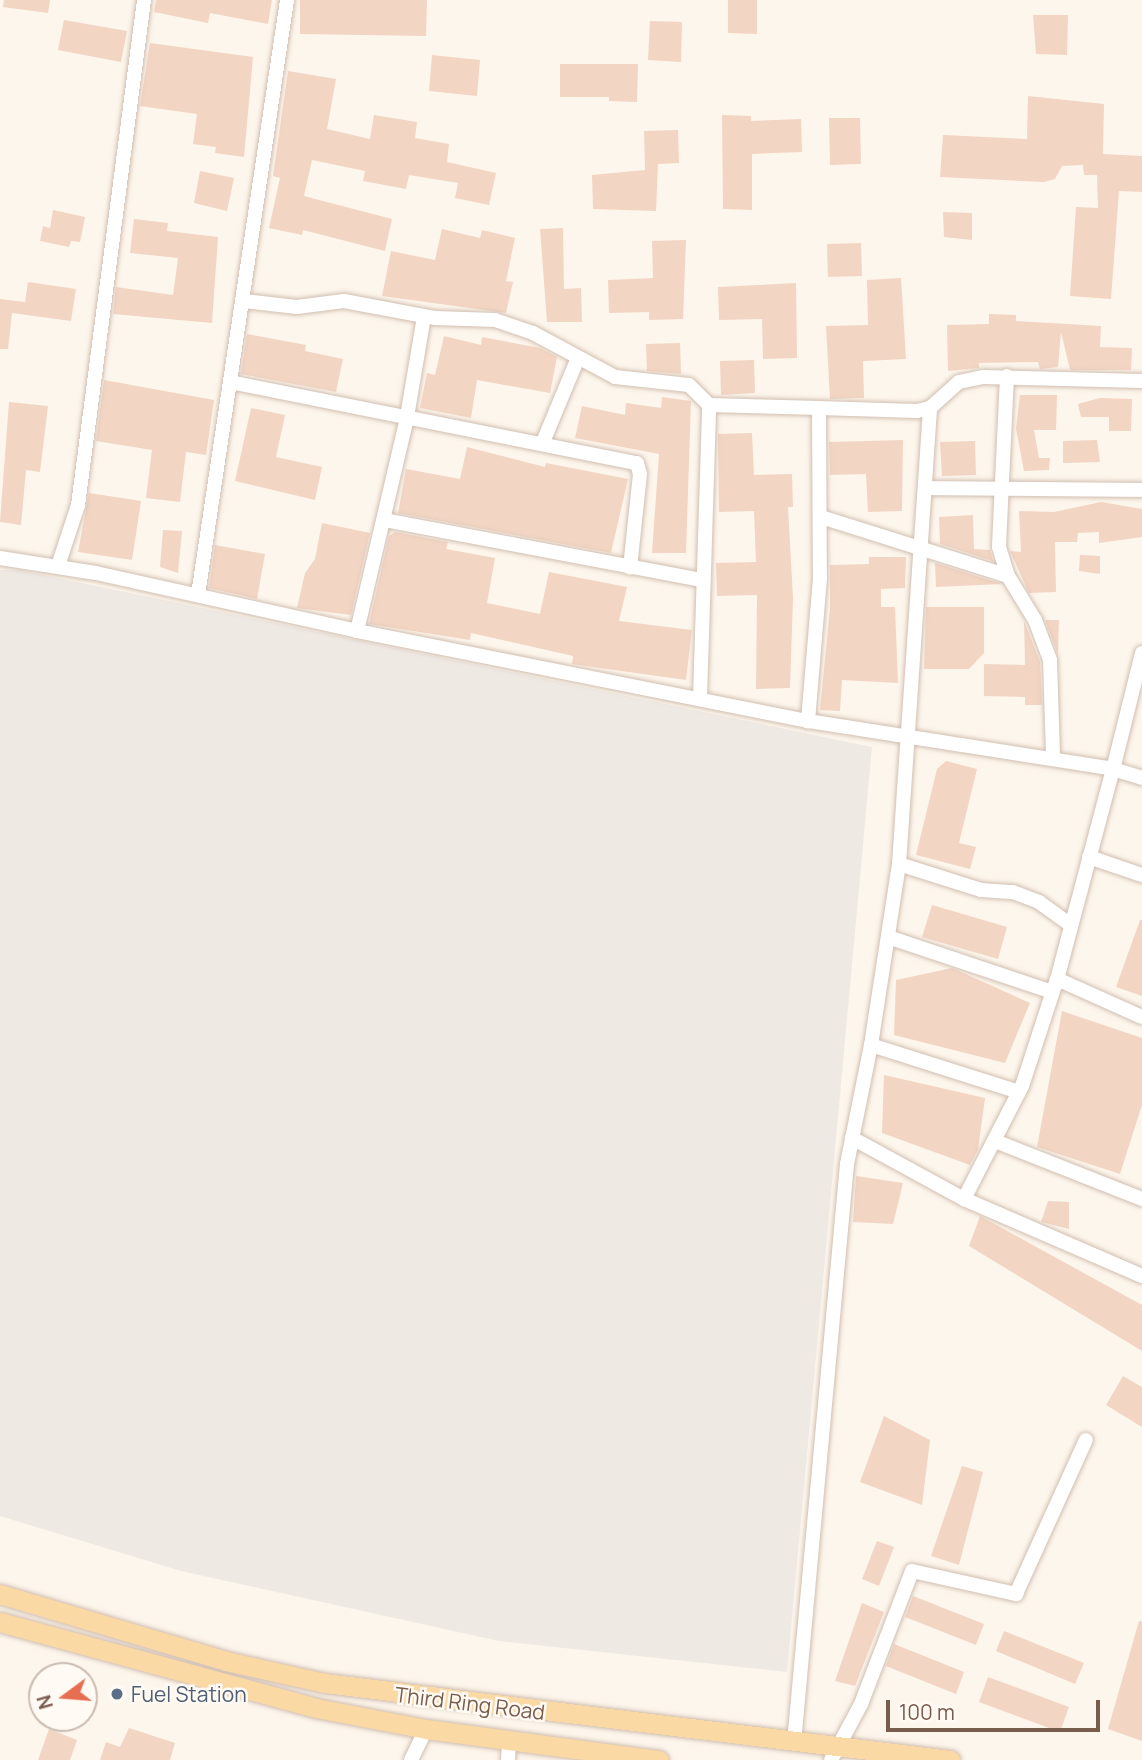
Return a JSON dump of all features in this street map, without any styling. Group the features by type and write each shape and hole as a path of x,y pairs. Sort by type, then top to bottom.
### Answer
{"main road":[{"name":"Third Ring Road","path":"0,1594 226,1661 325,1683 794,1743 833,1754 950,1760"},
{"path":"0,1622 263,1696 426,1729 659,1760"}],"street":[{"path":"58,566 78,505 144,0"},
{"path":"198,595 287,0"},
{"path":"244,301 297,307 344,301 424,316 495,320 533,333 623,379 689,385 709,405 905,413 930,408 959,382 1007,376 1142,381"},
{"path":"357,631 407,417 424,316"},
{"path":"543,442 578,358"},
{"path":"1007,376 999,547 1008,576 1035,620 1049,660 1053,757"},
{"path":"230,382 543,442 639,465 630,568"},
{"path":"700,698 709,405"},
{"path":"808,721 821,517 819,408"},
{"path":"794,1743 852,1138 871,1045 899,864 910,737 930,408"},
{"path":"926,488 1142,490"},
{"path":"821,517 1008,576"},
{"path":"384,520 703,580"},
{"path":"0,558 58,566 357,631 808,721 1053,757 1142,778"},
{"path":"964,1199 1019,1091 1055,986 1142,653"},
{"path":"1089,857 1142,875"},
{"path":"899,864 981,890 1013,892 1039,902 1071,925"},
{"path":"888,937 1055,986 1142,1017"},
{"path":"871,1045 1019,1091"},
{"path":"852,1138 964,1199 1142,1276"},
{"path":"995,1141 1142,1199"},
{"path":"833,1754 861,1704 912,1571 1016,1594 1086,1440"},
{"path":"411,1760 426,1729"},
{"path":"508,1760 509,1740"}],"shaded area":[{"path":"0,570 19,570 872,747 787,1672 499,1641 181,1571 0,1516"}],"building":[{"path":"4,0 50,0 48,13 3,7"},
{"path":"156,0 272,0 268,24 210,13 208,23 154,12"},
{"path":"300,0 427,0 426,36 300,34"},
{"path":"728,0 757,0 757,34 728,33"},
{"path":"1033,15 1068,15 1067,55 1036,54"},
{"path":"64,20 127,31 121,62 58,50"},
{"path":"650,21 682,22 681,62 648,60"},
{"path":"150,43 253,57 244,157 215,153 216,147 193,144 197,114 140,106"},
{"path":"432,55 480,60 477,96 429,91"},
{"path":"560,64 638,64 637,102 609,101 609,97 560,97"},
{"path":"288,71 336,79 327,129 370,139 374,115 417,122 415,138 449,144 447,162 496,173 489,205 455,198 458,183 409,175 406,189 363,181 365,171 312,160 304,196 392,219 385,251 303,230 302,235 269,228 280,178 273,176"},
{"path":"1028,96 1104,104 1103,154 1142,156 1142,192 1119,191 1111,299 1070,296 1076,207 1098,208 1097,175 1084,175 1083,165 1062,166 1055,179 1044,182 940,177 943,135 1027,139"},
{"path":"722,115 751,116 751,121 801,119 802,152 752,154 752,210 723,209"},
{"path":"829,118 860,118 861,164 830,165"},
{"path":"678,130 679,163 658,164 656,211 593,209 592,175 645,170 644,131"},
{"path":"200,171 234,178 227,211 194,203"},
{"path":"53,210 85,217 80,242 71,241 69,247 40,241 43,226 50,228"},
{"path":"943,212 972,213 972,240 944,237"},
{"path":"134,219 168,223 167,231 218,237 212,323 113,314 116,287 173,295 178,258 130,253"},
{"path":"563,228 564,289 581,288 582,322 547,322 540,229"},
{"path":"442,229 480,238 482,230 515,238 506,281 513,282 506,313 382,296 391,251 435,260"},
{"path":"686,240 683,319 649,320 649,312 609,313 608,280 653,278 652,241"},
{"path":"861,243 862,276 828,277 827,244"},
{"path":"901,278 906,359 863,361 864,398 830,399 826,326 868,325 867,280"},
{"path":"28,282 76,289 71,321 12,313 8,349 0,349 0,299 25,302"},
{"path":"796,283 797,358 763,359 762,319 719,320 718,287"},
{"path":"989,314 1016,315 1016,321 1101,326 1100,347 1132,348 1131,370 1070,370 1061,332 1058,367 1040,369 1038,362 979,363 979,368 948,371 947,325 989,324"},
{"path":"247,334 306,345 305,351 343,359 336,392 241,374"},
{"path":"444,336 481,345 482,337 540,348 557,357 550,393 477,380 471,418 420,408 427,373 435,375"},
{"path":"680,343 681,374 647,371 646,344"},
{"path":"754,360 755,393 721,395 720,361"},
{"path":"104,380 214,400 206,455 186,452 180,502 146,498 152,450 96,441"},
{"path":"1020,395 1057,395 1056,430 1034,430 1039,458 1050,458 1049,470 1024,471 1016,429"},
{"path":"662,397 691,401 686,553 652,553 659,454 575,438 582,406 625,415 626,403 661,408"},
{"path":"1100,398 1132,399 1131,431 1109,431 1109,417 1081,417 1078,404"},
{"path":"9,402 48,406 40,472 26,470 21,525 0,522"},
{"path":"251,408 285,415 276,457 322,467 315,500 235,481"},
{"path":"752,433 754,475 792,474 793,507 788,507 793,598 790,688 756,689 757,595 717,596 716,563 756,562 754,511 719,512 718,434"},
{"path":"903,440 902,511 868,512 866,474 830,475 829,442"},
{"path":"1097,440 1100,462 1063,463 1063,441"},
{"path":"975,441 976,475 942,476 940,442"},
{"path":"467,447 545,467 546,463 628,479 611,553 398,513 406,469 460,479"},
{"path":"89,493 141,501 132,560 78,552"},
{"path":"1101,502 1142,509 1142,537 1099,543 1099,532 1078,533 1077,542 1055,542 1056,592 1029,593 1010,551 1021,552 1019,511 1054,512"},
{"path":"973,515 974,549 990,550 993,561 940,544 939,517"},
{"path":"322,523 370,533 351,615 297,608 305,573 315,559"},
{"path":"163,530 182,531 178,573 160,567"},
{"path":"395,532 448,542 446,549 495,558 487,603 540,614 549,572 627,587 619,621 692,630 686,680 572,664 573,656 471,633 470,640 369,624 389,536"},
{"path":"215,545 265,554 257,599 209,588"},
{"path":"1080,555 1100,556 1100,574 1079,571"},
{"path":"869,557 906,557 905,588 881,589 881,607 895,607 898,683 842,680 840,711 820,710 830,608 830,565 869,564"},
{"path":"935,563 1002,584 936,587"},
{"path":"926,607 984,607 984,653 969,669 924,669"},
{"path":"1045,620 1059,620 1058,654"},
{"path":"1024,621 1040,662 1042,705 1025,705 1025,697 984,696 984,664 1025,665"},
{"path":"946,761 977,769 959,843 976,847 970,869 916,855 937,769"},
{"path":"932,905 1007,927 998,959 922,937"},
{"path":"1142,920 1142,996 1116,987"},
{"path":"952,968 1030,1003 1005,1063 894,1035 896,980"},
{"path":"1062,1011 1142,1038 1142,1105 1120,1174 1037,1147"},
{"path":"884,1075 985,1098 978,1150 970,1165 882,1133"},
{"path":"856,1176 903,1183 893,1224 853,1222"},
{"path":"1048,1201 1069,1202 1069,1229 1041,1222"},
{"path":"980,1216 1142,1305 1142,1351 969,1246"},
{"path":"1123,1376 1142,1387 1142,1427 1106,1405"},
{"path":"884,1416 930,1440 922,1505 860,1482"},
{"path":"962,1466 983,1472 959,1565 931,1556"},
{"path":"877,1541 894,1547 879,1586 862,1579"},
{"path":"913,1596 984,1624 976,1645 905,1617"},
{"path":"862,1603 884,1612 855,1686 835,1681"},
{"path":"1139,1621 1142,1621 1142,1741 1108,1729"},
{"path":"1004,1631 1084,1663 1075,1684 996,1651"},
{"path":"894,1644 964,1672 956,1694 886,1666"},
{"path":"988,1677 1069,1707 1060,1732 979,1702"},
{"path":"129,1728 175,1743 170,1760 100,1760 106,1742 120,1747"},
{"path":"48,1732 57,1732 77,1740 70,1760 38,1760"}],"place":[{"name":"Fuel Station","path":"117,1694"}]}
